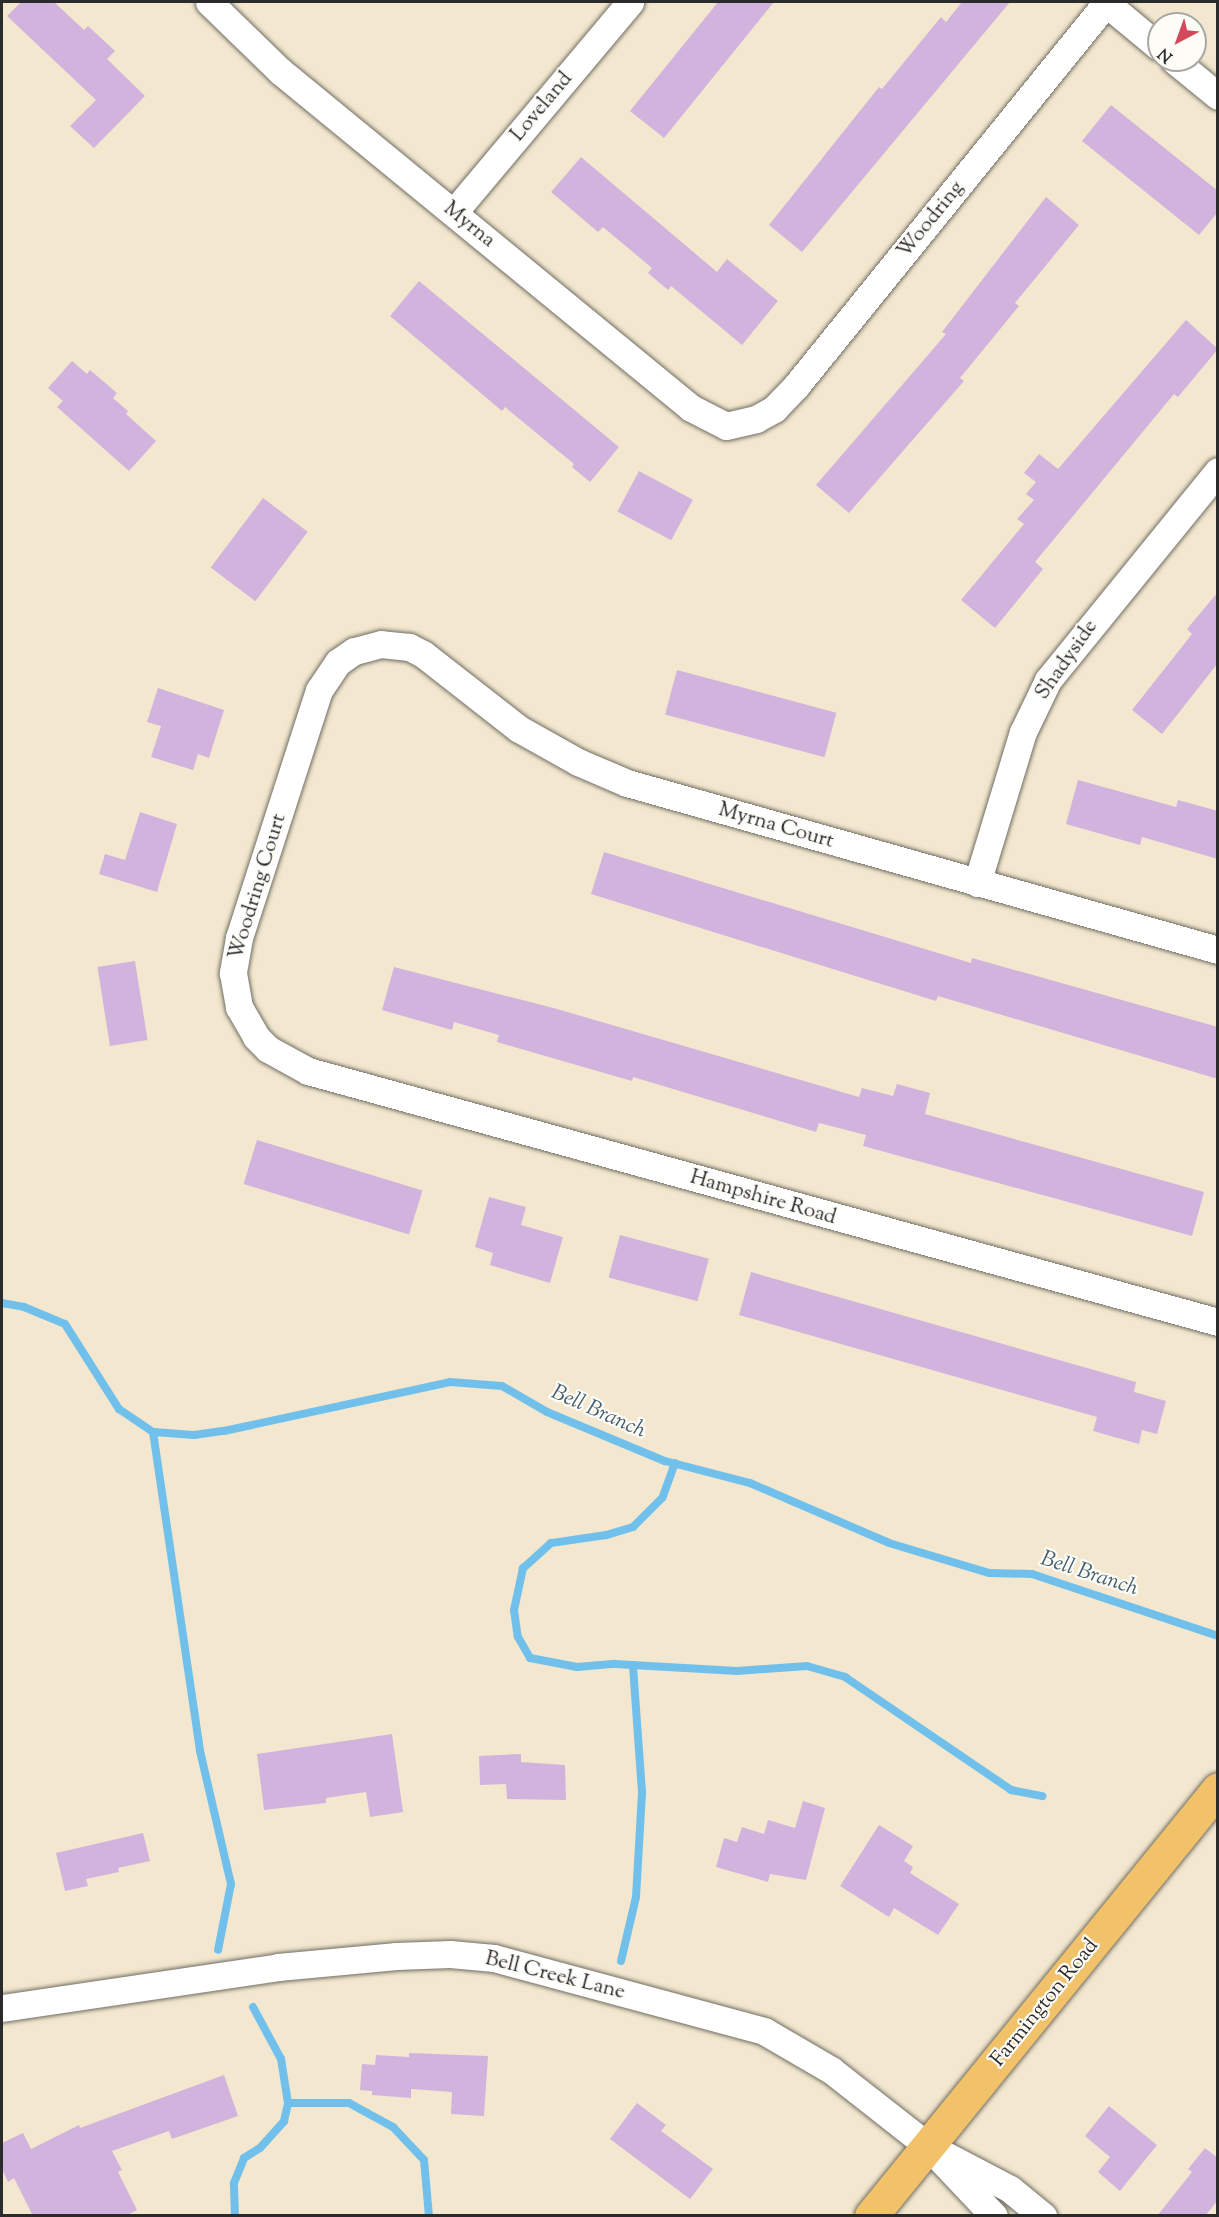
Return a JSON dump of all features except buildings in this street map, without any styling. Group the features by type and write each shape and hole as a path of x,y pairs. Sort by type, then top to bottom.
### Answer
{"main road":[{"name":"Farmington Road","path":"871,2216 1218,1789"}],"street":[{"name":"Myrna","path":"209,2 280,71 690,408 713,423 743,424"},
{"name":"Loveland","path":"454,212 630,2"},
{"path":"1106,2 1147,37"},
{"name":"Woodring","path":"743,424 774,409 796,386 1106,2"},
{"path":"1189,72 1218,96"},
{"name":"Shadyside","path":"977,883 1023,732 1048,680 1218,471"},
{"name":"Myrna Court","path":"365,647 396,644 423,654 519,729 578,762 627,783 1218,950"},
{"name":"Woodring Court","path":"365,647 338,662 319,690 238,938 233,973 239,1007 268,1049 308,1071 389,1094"},
{"name":"Hampshire Road","path":"389,1094 1137,1302 1218,1322"},
{"name":"Bell Creek Lane","path":"2,2008 278,1967 396,1956 450,1954 494,1958 764,2031 831,2070 928,2146"},
{"path":"928,2146 987,2213 1010,2189"},
{"path":"928,2146 1010,2189 1043,2216"}],"waterway":[{"name":"Bell Branch","path":"2,1303 24,1307 65,1324 119,1409 153,1432 194,1435 224,1431 450,1382 502,1386 547,1412 665,1461 750,1483 889,1543 989,1573 1032,1574 1218,1636"},
{"path":"153,1432 200,1751 231,1884 218,1950"},
{"path":"675,1463 662,1498 633,1527 606,1535 551,1543 523,1568 514,1610 518,1637 530,1658 577,1667 615,1664 737,1671 807,1666 845,1677 1011,1790 1042,1796"},
{"path":"621,1961 636,1897 642,1792 633,1665"},
{"path":"235,2216 234,2183 244,2158 260,2148 284,2121 288,2103 281,2059 253,2007"},
{"path":"288,2103 349,2103 393,2127 424,2160 429,2216"}]}
